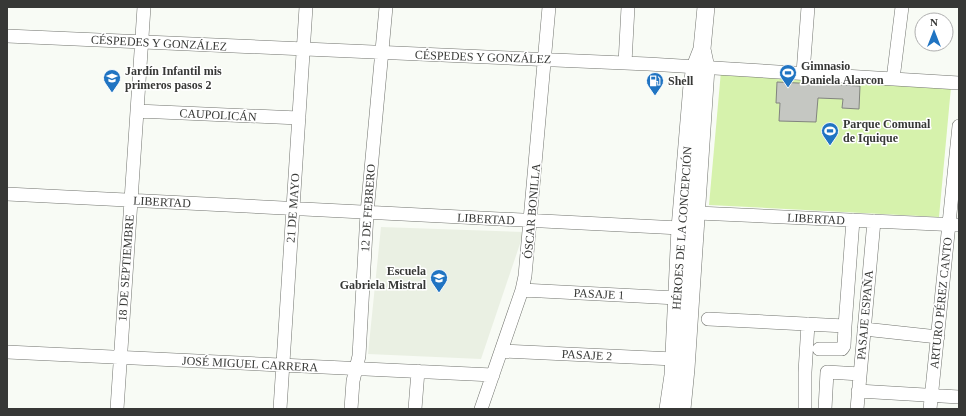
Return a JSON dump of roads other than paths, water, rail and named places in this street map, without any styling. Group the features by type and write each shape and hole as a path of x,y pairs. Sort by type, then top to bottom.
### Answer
{"main road":[{"name":"HÉROES DE LA CONCEPCIÓN","path":"682,409 686,370 696,213 700,67 706,7"},
{"name":"HÉROES DE LA CONCEPCIÓN","path":"668,409 674,359 680,228 692,85 700,67"}],"street":[{"name":"18 DE SEPTIEMBRE","path":"117,409 144,7"},
{"name":"21 DE MAYO","path":"280,409 306,7"},
{"name":"12 DE FEBRERO","path":"351,409 353,381 359,356 367,213 386,7"},
{"name":"ÓSCAR BONILLA","path":"481,409 522,290 527,262 549,7"},
{"path":"625,63 628,7"},
{"path":"803,73 808,7"},
{"path":"893,79 902,7"},
{"name":"CÉSPEDES Y GONZÁLEZ","path":"7,36 625,63 959,83"},
{"name":"CAUPOLICÁN","path":"137,111 298,118"},
{"name":"ARTURO PÉREZ CANTO","path":"930,409 938,337 954,225 959,126"},
{"name":"LIBERTAD","path":"7,194 680,228"},
{"path":"680,228 696,213"},
{"name":"LIBERTAD","path":"696,213 954,225"},
{"path":"819,350 842,349 844,346 853,220"},
{"name":"PASAJE ESPAÑA","path":"857,409 874,222"},
{"name":"PASAJE 1","path":"522,290 677,298"},
{"path":"708,319 845,326"},
{"path":"805,409 805,372 808,324"},
{"path":"864,329 938,337"},
{"name":"PASAJE 2","path":"501,351 674,359"},
{"name":"JOSÉ MIGUEL CARRERA","path":"7,352 493,375"},
{"path":"415,409 418,371"},
{"path":"805,372 860,374"},
{"path":"825,409 828,372"},
{"path":"858,391 959,397"}],"place":[{"name":"Gimnasio Daniela Alarcon","path":"788,88"},
{"name":"Jardín Infantil mis primeros pasos 2","path":"112,93"},
{"name":"Shell","path":"655,96"},
{"name":"Parque Comunal de Iquique","path":"830,146"},
{"name":"Escuela Gabriela Mistral","path":"439,293"}]}
